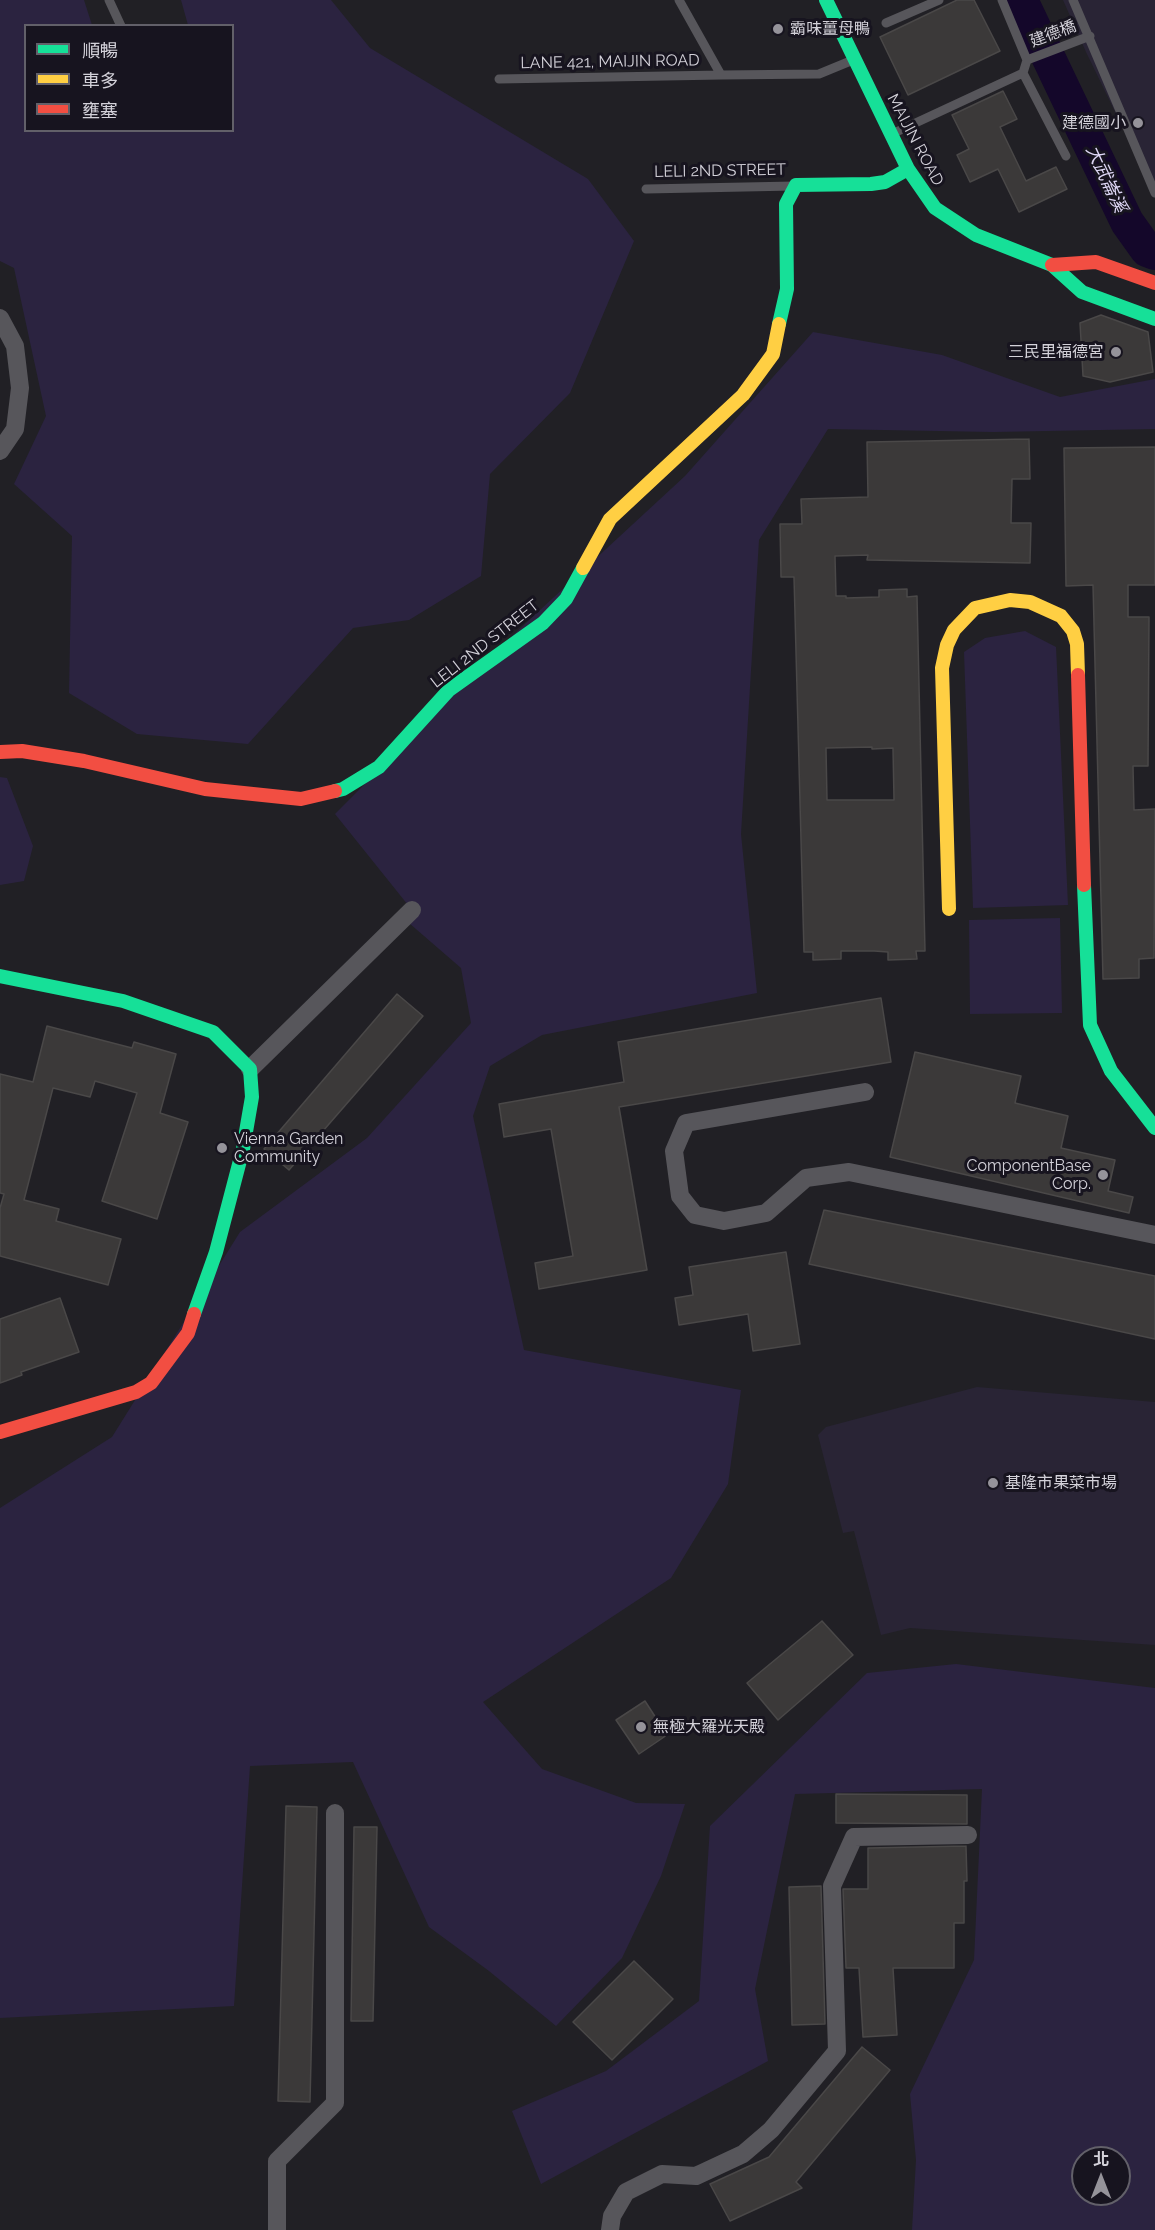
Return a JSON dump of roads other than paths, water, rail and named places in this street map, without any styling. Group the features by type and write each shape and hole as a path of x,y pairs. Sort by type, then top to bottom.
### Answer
{"street":[{"name":"MAIJIN ROAD","path":"826,0 924,195 948,218 1003,247 1052,265 1082,292 1155,319"},
{"name":"LELI 2ND STREET","path":"0,752 22,752 74,759 206,789 301,799 343,789 380,767 449,690 543,623 566,599 610,519 743,395 773,354 787,289 786,204 796,186 885,182 909,169"},
{"name":"MAIJIN ROAD","path":"1052,265 1096,261 1155,283"},
{"path":"0,318 15,346 20,388 15,429 0,451"},
{"path":"949,909 942,668 947,645 954,630 975,608 1010,600 1030,602 1061,616 1073,631 1077,644 1090,1025 1111,1071 1155,1128"},
{"path":"250,1069 412,910"},
{"path":"0,976 123,1001 213,1032 250,1069 252,1097 243,1149 216,1252 188,1332 151,1383 136,1392 0,1432"},
{"path":"865,1092 686,1123 674,1151 680,1196 694,1215 724,1221 766,1213 806,1178 849,1172 1155,1235"},
{"path":"277,2230 277,2161 335,2103 335,1813"},
{"path":"610,2230 612,2216 626,2192 662,2174 696,2176 743,2154 771,2130 837,2051 832,1886 854,1837 968,1835"}],"lane":[{"path":"109,0 120,24"},
{"name":"LANE 421, MAIJIN ROAD","path":"679,0 721,75"},
{"path":"886,23 939,0"},
{"path":"1002,0 1027,60 1023,73 1066,156"},
{"path":"1073,0 1155,193"},
{"name":"建德橋","path":"1027,60 1090,36"},
{"name":"LANE 421, MAIJIN ROAD","path":"499,79 819,74 855,59"},
{"path":"892,134 1023,73"},
{"name":"LELI 2ND STREET","path":"646,189 796,186"}],"waterway":[{"name":"大武崙溪","path":"1021,0 1127,222 1147,250 1155,253"}],"place":[{"name":"霸味薑母鴨","path":"778,29"},
{"name":"建德國小","path":"1138,123"},
{"name":"三民里福德宮","path":"1116,352"},
{"name":"Vienna Garden Community","path":"222,1148"},
{"name":"ComponentBase Corp.","path":"1103,1175"},
{"name":"基隆市果菜市場","path":"993,1483"},
{"name":"無極大羅光天殿","path":"641,1727"}]}
